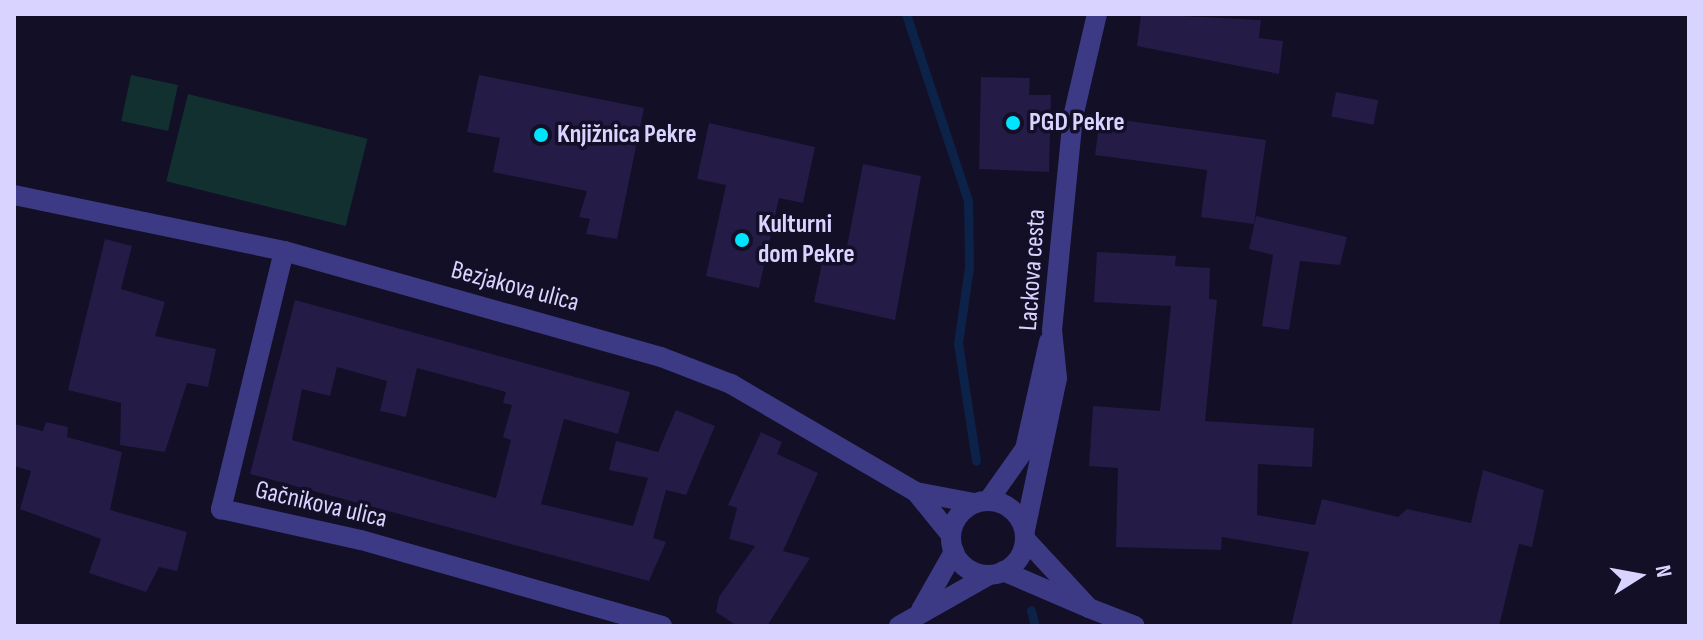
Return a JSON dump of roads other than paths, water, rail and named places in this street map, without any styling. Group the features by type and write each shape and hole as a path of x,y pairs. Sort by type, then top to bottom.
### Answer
{"street":[{"name":"Lackova cesta","path":"1026,535 1057,378 1052,330 1073,117 1097,14"},
{"name":"Bezjakova ulica","path":"14,195 284,251 661,357 731,384 916,492 981,502"},
{"name":"Gačnikova ulica","path":"284,251 221,509 361,540 662,626"},
{"path":"921,610 952,544 981,502 1025,449 1052,330"},
{"path":"916,492 971,571 996,573 1135,626"},
{"path":"981,502 1006,506 1026,535 1089,608"},
{"path":"899,626 921,610 996,573 1026,535"}],"waterway":[{"path":"906,14 968,200 969,267 958,343 976,461"},
{"path":"1031,610 1035,626"}],"place":[{"name":"PGD Pekre","path":"1013,123"},
{"name":"Knjižnica Pekre","path":"541,135"},
{"name":"Kulturni dom Pekre","path":"742,240"}]}
